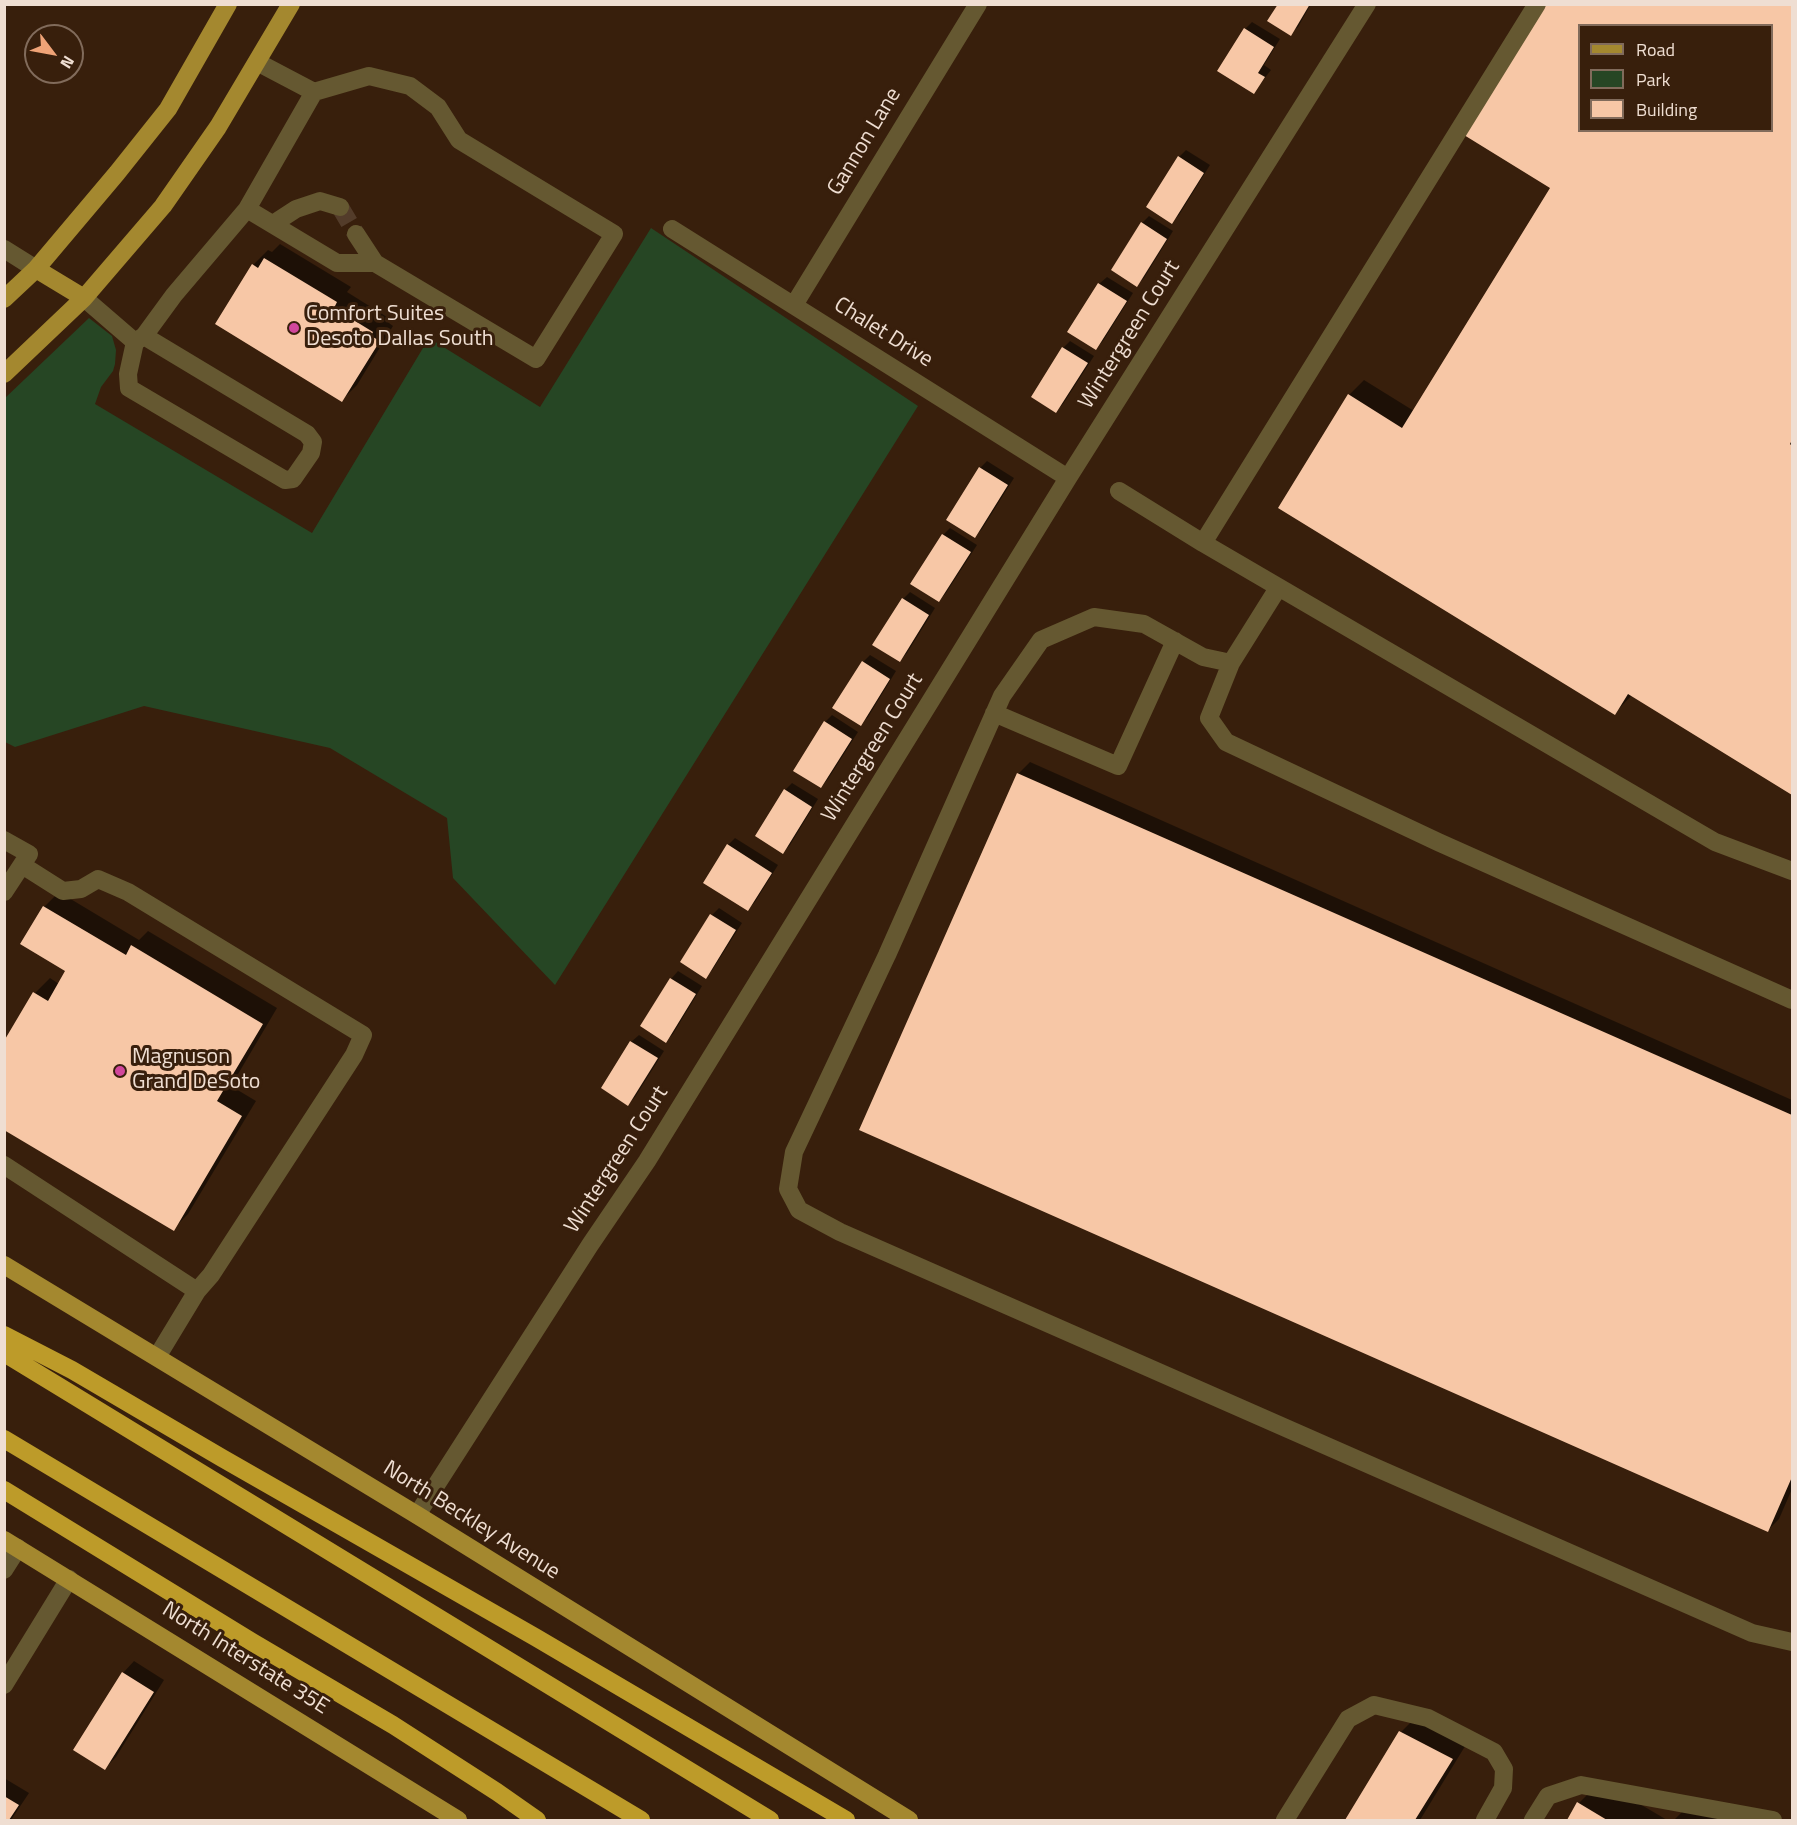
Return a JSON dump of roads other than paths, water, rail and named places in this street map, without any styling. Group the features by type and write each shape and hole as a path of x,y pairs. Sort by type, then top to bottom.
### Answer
{"highway":[{"path":"4,1335 72,1370 536,1636 846,1821"},
{"path":"4,1353 770,1821"},
{"path":"4,1439 641,1821"},
{"path":"4,1490 393,1725 497,1792 537,1821"}],"main road":[{"path":"4,299 36,269 168,109 228,4"},
{"path":"4,374 84,298 163,206 218,127 291,4"},
{"path":"36,269 84,298"},
{"name":"North Beckley Avenue","path":"4,1265 417,1515 909,1821"},
{"name":"North Interstate 35E","path":"11,1544 459,1821"}],"street":[{"name":"Gannon Lane","path":"794,305 978,4"},
{"name":"Wintergreen Court","path":"417,1515 590,1245 648,1161 1068,478 1367,4"},
{"path":"1203,543 1537,4"},
{"path":"257,62 314,92 369,76 410,86 438,107 459,140 614,234 536,360 375,263 356,234"},
{"path":"84,298 140,339 307,434 313,442 311,453 293,479 285,480 129,388 128,374 140,339 247,209 314,92"},
{"path":"273,224 296,209 320,201 340,207"},
{"path":"247,209 337,263 375,263"},
{"name":"Chalet Drive","path":"672,229 1068,478"},
{"path":"4,249 36,269"},
{"path":"1119,491 1278,588 1715,842 1792,871"},
{"path":"1278,588 1231,663 1209,718 1226,742 1438,842 1792,1000"},
{"path":"1231,663 1203,657 1144,624 1094,617 1041,640 1002,696 886,955 794,1152 788,1189 798,1210 840,1232 1752,1633 1792,1642"},
{"path":"994,713 1118,766 1175,641"},
{"path":"4,840 63,891 81,889 98,879 128,892 363,1035 354,1055 211,1275 197,1291 157,1358"},
{"path":"4,892 25,859"},
{"path":"4,1165 197,1291"},
{"path":"4,1570 11,1544"},
{"path":"4,1685 69,1579"},
{"path":"1285,1821 1348,1719 1374,1705 1428,1718 1494,1752 1504,1769 1503,1788 1485,1821"},
{"path":"1533,1821 1548,1796 1581,1785 1773,1821"}],"tunnel":[{"path":"340,207 356,234"}],"place":[{"name":"Comfort Suites Desoto Dallas South","path":"294,328"},
{"name":"Magnuson Grand DeSoto","path":"120,1071"}]}
